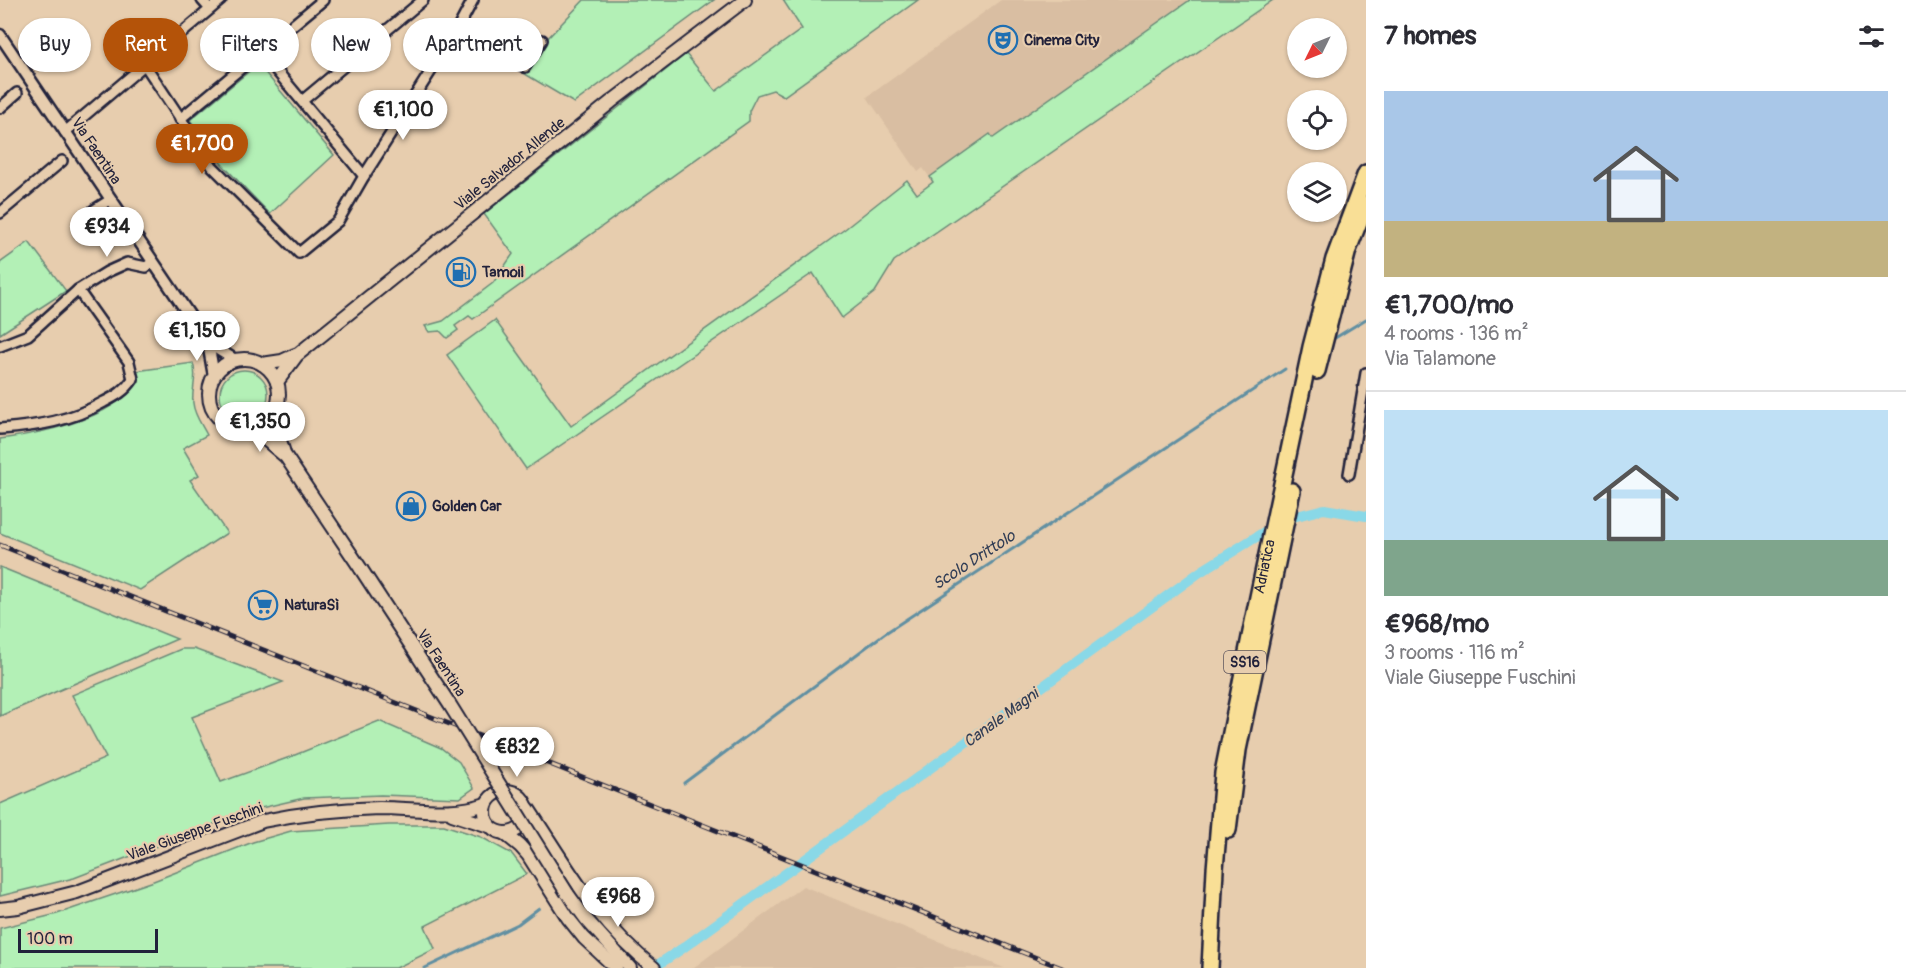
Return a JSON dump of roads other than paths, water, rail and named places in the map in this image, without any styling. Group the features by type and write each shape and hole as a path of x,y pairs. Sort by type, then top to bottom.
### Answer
{"highway":[{"name":"Adriatica","path":"1220,968 1226,846 1238,750 1293,458 1311,346 1334,259 1366,173"},
{"name":"Adriatica","path":"1210,968 1223,773 1258,597 1348,250 1366,204"}],"main road":[{"name":"Viale Salvador Allende","path":"277,382 297,355 611,102 745,0"},
{"name":"Viale Salvador Allende","path":"262,364 282,361 297,355"},
{"path":"235,360 253,360 262,364 277,382 278,405 272,416 252,428 241,429 230,426 213,410 210,387 214,376 226,364 235,360"},
{"name":"Via Faentina","path":"272,416 286,457 450,705 567,893 586,919 630,964"},
{"name":"Via Faentina","path":"252,428 286,457"},
{"path":"630,964 612,929 577,885 518,795 510,791 501,791 489,799 484,815 489,826 504,833 528,855 568,918 584,938 630,964 654,968"},
{"name":"Viale Giuseppe Fuschini","path":"0,909 18,907 76,892 263,821 328,811 380,808 442,812 471,809 486,804"},
{"path":"504,833 512,833 522,826 526,820 528,808"},
{"name":"Viale Giuseppe Fuschini","path":"442,812 489,826"}],"street":[{"path":"202,0 210,9"},
{"path":"188,28 221,0"},
{"path":"299,20 323,0"},
{"path":"302,101 423,0"},
{"path":"463,18 472,0"},
{"name":"Via Faentina","path":"0,35 3,47 65,132 208,343 235,360"},
{"path":"65,132 138,72"},
{"path":"150,72 212,166 299,253 338,221 430,72"},
{"path":"180,118 236,72"},
{"path":"278,72 364,176"},
{"path":"0,108 17,93"},
{"path":"0,213 62,161"},
{"path":"94,210 110,200"},
{"path":"0,346 28,335 78,290 127,263 146,267 153,262"},
{"path":"0,429 42,426 82,414 126,390 133,379 129,362 78,290"},
{"name":"Via Faentina","path":"208,343 214,376"},
{"path":"1349,474 1366,373"}],"waterway":[{"name":"Scolo Drittolo","path":"1335,338 1366,319"},
{"name":"Scolo Drittolo","path":"684,783 884,634 1285,369"},
{"name":"Canale Magni","path":"653,968 1200,572 1285,519 1324,509 1366,516"},
{"name":"Scolo Drittolo","path":"425,968 518,924 539,908"}],"railway":[{"path":"0,545 1062,968"}],"place":[{"name":"Cinema City","path":"1003,40"},
{"name":"Tamoil","path":"461,272"},
{"name":"Golden Car","path":"411,506"},
{"name":"NaturaSì","path":"263,605"}]}
